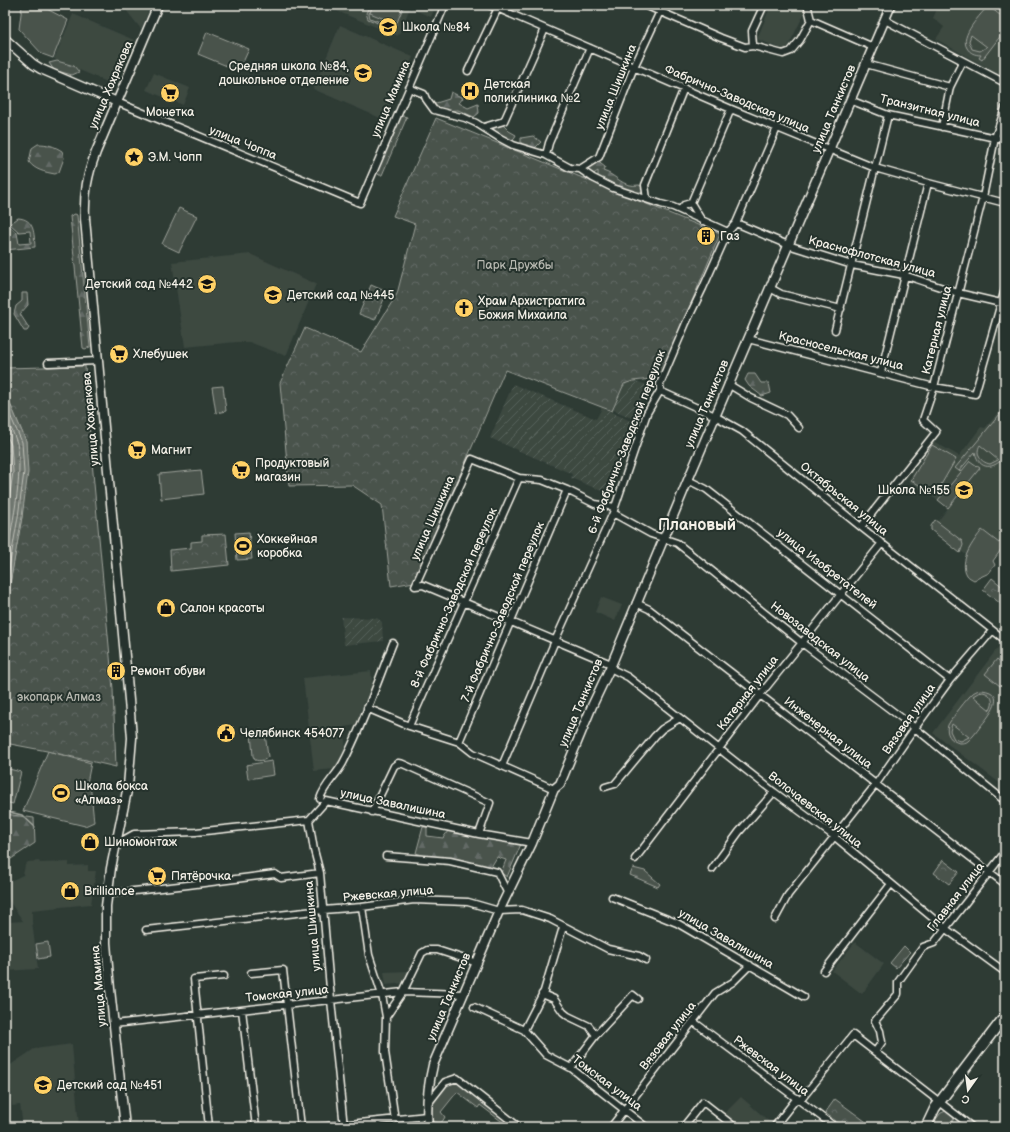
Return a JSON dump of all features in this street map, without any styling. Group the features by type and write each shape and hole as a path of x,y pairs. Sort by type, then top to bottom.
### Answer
{"main road":[{"path":"926,1127 932,1112 939,1102 1005,1016"}],"street":[{"name":"улица Хохрякова","path":"116,844 128,786 132,738 84,200 89,170 158,5"},
{"name":"улица Мамина","path":"360,203 445,5"},
{"name":"Фабрично-Заводская улица","path":"490,5 731,109 875,168 1005,203"},
{"path":"645,5 744,47 753,46 783,54 790,51 800,40 811,20 808,8 809,5"},
{"name":"улица Шишкина","path":"580,169 599,157 634,67 663,5"},
{"path":"753,46 752,31 764,5"},
{"name":"улица Танкистов","path":"428,1127 428,1086 433,1065 476,963 532,843 554,789 560,784 728,384 891,5"},
{"path":"468,71 498,8"},
{"path":"811,20 873,47"},
{"path":"885,20 1005,83"},
{"path":"484,127 504,121 545,29"},
{"path":"5,39 33,64 41,69 117,102"},
{"path":"546,155 549,143 590,48"},
{"path":"942,127 950,87 963,61"},
{"path":"866,64 950,87"},
{"path":"409,88 424,94 434,110 465,118 484,127 513,145 546,155 570,168 580,169 593,178 613,188 680,210 728,232"},
{"path":"647,199 645,185 684,88"},
{"name":"Транзитная улица","path":"850,100 888,115 1005,140"},
{"name":"улица Чоппа","path":"117,102 360,203"},
{"name":"Катерная улица","path":"861,527 936,432 923,420 934,387 983,197 995,138 1005,108"},
{"path":"691,203 731,109"},
{"path":"836,330 888,115"},
{"name":"6-й Фабрично-Заводской переулок","path":"502,766 555,641 614,510 647,413 660,391 660,384 686,322 728,232 736,223 777,128"},
{"path":"880,372 928,183"},
{"path":"680,210 684,205 691,203"},
{"path":"691,203 703,221"},
{"name":"Краснофлотская улица","path":"736,223 788,246 852,265 904,275 958,293 1003,304"},
{"path":"770,288 781,294 841,309"},
{"path":"1003,304 1005,289"},
{"name":"Красносельская улица","path":"748,339 934,387 975,394 1003,304"},
{"path":"48,363 98,362"},
{"path":"728,384 751,398 787,416 799,428"},
{"name":"Октябрьская улица","path":"660,391 715,416 742,431 882,544 1005,640"},
{"name":"улица Шишкина","path":"415,586 472,459"},
{"name":"Новозаводская улица","path":"472,459 519,478 542,480 567,490 595,504 614,510 651,534 677,543 802,643 915,728 1005,801"},
{"name":"8-й Фабрично-Заводской переулок","path":"409,726 519,478"},
{"name":"улица Изобретателей","path":"688,480 706,489 841,593 950,680"},
{"name":"7-й Фабрично-Заводской переулок","path":"460,742 567,490"},
{"name":"Катерная улица","path":"635,859 760,694 882,544"},
{"name":"Волочаевская улица","path":"415,586 424,585 610,666 628,678 774,792 835,837 946,929 1005,972"},
{"name":"Инженерная улица","path":"636,603 648,609 760,694 1005,884"},
{"name":"Вязовая улица","path":"775,918 788,895 876,784 950,680 992,631"},
{"path":"320,799 323,791 342,764 367,708 393,643"},
{"path":"367,708 409,726 460,742 473,753 554,789"},
{"path":"605,787 615,784 655,736 662,729 680,718"},
{"path":"372,812 394,766 398,763 403,764 490,803 479,834"},
{"path":"712,869 774,792"},
{"name":"улица Завалишина","path":"309,820 326,801 479,834 532,843"},
{"path":"116,844 134,834 196,832 309,820"},
{"name":"улица Шишкина","path":"309,820 314,850 320,873 344,1126"},
{"name":"улица Мамина","path":"116,844 107,894 106,943 125,1127"},
{"name":"Главная улица","path":"875,1052 882,1042 880,1031 874,1021 898,994 898,982 923,947 934,943 946,929 1005,852"},
{"path":"386,856 450,861 497,872 508,894"},
{"path":"107,894 275,874 281,878 320,873"},
{"path":"824,971 892,884"},
{"name":"улица Завалишина","path":"612,897 677,922 804,997"},
{"name":"Ржевская улица","path":"146,930 414,900 468,902 499,911 522,910 550,919 563,928 608,950 639,956 646,960"},
{"path":"362,907 369,955 382,995 386,1017 385,1052 395,1120"},
{"path":"524,1030 542,994 563,928"},
{"path":"386,1017 403,992 422,953 427,950 437,950 476,963"},
{"name":"Вязовая улица","path":"611,1127 715,993 733,982 750,965"},
{"path":"251,974 283,970 301,1127"},
{"path":"210,1127 194,979 224,976"},
{"name":"Томская улица","path":"114,1024 403,992 463,994"},
{"path":"542,994 554,999 563,1012 568,1016 586,1023 596,1035"},
{"path":"571,1068 596,1035 633,995 638,999"},
{"name":"Томская улица","path":"474,1007 524,1030 546,1055 571,1068 646,1127"},
{"path":"242,1010 256,1127"},
{"name":"Ржевская улица","path":"694,1022 835,1127"},
{"path":"774,1127 853,1035 972,1127"},
{"path":"428,1105 442,1085 447,1081 457,1078 520,1127"},
{"path":"683,1127 703,1102 735,1127"},
{"path":"321,1127 344,1126 427,1116"}],"shaded area":[{"path":"122,5 151,5 141,29"},
{"name":"Школа №84","path":"322,5 436,5 431,17 410,8 398,36"},
{"path":"771,5 801,5 807,8 786,51 757,39"},
{"path":"939,5 1005,5 1005,78 936,39 944,27 933,18"},
{"path":"73,14 134,40 114,85 54,59"},
{"name":"Средняя школа №84, дошкольное отделение","path":"340,25 413,57 385,120 313,89"},
{"path":"154,73 190,88 183,105 146,90"},
{"path":"250,254 316,284 286,356 249,342 185,347 172,262"},
{"path":"629,378 649,386 632,418 609,408"},
{"path":"513,384 596,419 602,408 635,423 604,492 571,478 572,474 490,438"},
{"name":"Школа №155","path":"1005,405 1005,541 985,568 962,552 960,553 931,530 948,508 908,481 933,441 959,456 981,427 985,428"},
{"path":"601,597 622,605 615,621 595,612"},
{"path":"341,617 377,618 382,622 383,641 344,645"},
{"path":"1000,645 1005,648 1005,787 933,733"},
{"path":"371,671 373,688 369,698 364,702 356,725 344,727 346,754 335,769 314,771 303,678"},
{"path":"39,861 40,863 69,862 69,866 88,865 88,871 96,871 91,904 32,910 38,969 5,971 5,926 7,922 24,921 9,901 6,883 23,875 25,865 28,862"},
{"path":"855,942 884,964 862,994 832,971"},
{"path":"408,967 411,970 405,983 386,985 384,972 408,971"},
{"name":"Детский сад №451","path":"72,1044 79,1127 23,1127 20,1105 12,1106 9,1066 34,1049"},
{"path":"741,1097 771,1123 768,1127 741,1127 724,1114"}],"green space":[{"path":"370,5 373,5 392,5 400,8 395,5 404,5 396,25 390,28 368,19 366,13","holes":["373,5 370,13 394,23 390,26 370,18 369,14"]},
{"path":"989,5 997,5 991,8 1005,19 1005,30 982,60 979,58 981,55 975,54 968,50 965,43 968,31 976,19","holes":["971,35 987,47 980,51 972,49 969,41"]},
{"path":"22,6 47,9 68,20 53,58 42,54 19,29"},
{"path":"207,32 249,49 239,71 198,54"},
{"path":"57,61 74,66 79,72 72,75 54,70 49,63"},
{"path":"451,92 463,98 459,103 468,108 478,104 479,113 474,117 458,110 444,111 433,104 449,99"},
{"path":"400,117 407,117 382,175 379,175 376,171"},
{"name":"Парк Дружбы","path":"436,118 720,234 660,378 633,381 624,384 612,411 505,370 414,582 391,586 382,505 352,485 289,486 280,383 305,328 361,352 397,294 415,224 393,216"},
{"path":"502,124 516,135 512,142 501,136 491,127"},
{"path":"533,136 541,142 535,148 521,145 521,138"},
{"path":"38,144 45,144 62,151 64,158 59,172 55,174 37,169 29,162 32,148"},
{"path":"596,160 605,167 603,171 628,185 639,185 643,187 644,191 633,192 620,189 602,180 598,176 598,171 592,175 588,171 587,167"},
{"path":"179,208 197,216 179,252 162,244"},
{"path":"75,214 77,215 90,347 85,349 83,348 70,216"},
{"path":"18,218 24,219 31,224 34,232 35,247 5,250 5,229 8,225 17,233 19,244 31,243 30,231 19,232 10,224"},
{"path":"371,285 387,292 375,320 359,314"},
{"path":"22,293 27,293 28,305 20,314 29,328 27,331 24,331 14,314 16,306 22,301"},
{"name":"экопарк Алмаз","path":"85,366 91,451 113,689 116,767 5,743 5,610 22,517 26,441 5,395 5,368"},
{"path":"748,374 755,374 761,383 769,383 771,393 762,396 749,386 745,380"},
{"path":"223,386 226,411 216,413 212,387"},
{"path":"1005,408 1005,416 1002,418 1005,420 1005,456 1001,461 992,466 983,465 980,463 975,452 959,471 955,468","holes":["980,445 998,460 990,464 981,459 978,454"]},
{"path":"932,445 956,459 935,495 911,480"},
{"path":"970,461 980,468 948,508 938,500"},
{"path":"201,470 204,494 161,499 159,474"},
{"path":"935,520 962,541 963,545 960,553 931,530 931,526"},
{"path":"982,530 999,543 1005,535 1005,544 993,561 995,565 989,573 974,580 967,575 964,563 968,551"},
{"name":"Хоккейная коробка","path":"249,532 252,559 237,560 235,533"},
{"path":"226,534 229,565 171,571 170,550 191,548 191,542 202,541 202,535"},
{"path":"992,578 1005,589 1005,607 983,590"},
{"path":"997,659 1005,666 1005,690 985,674"},
{"path":"978,690 990,692 996,700 992,711 972,738 967,742 960,743 954,741 948,734 948,725 971,695","holes":["983,692 989,695 992,699 992,707 990,710 973,696","952,724 969,737 961,741 954,739 950,731"]},
{"path":"260,730 264,731 265,733 268,757 264,760 258,761 255,760 253,756 251,733"},
{"name":"Школа бокса «Алмаз»","path":"48,751 91,763 87,783 90,783 94,822 85,826 23,811"},
{"path":"272,761 274,775 248,779 246,765"},
{"path":"5,768 21,772 13,804 5,802"},
{"path":"5,814 34,818 35,843 11,859 5,855"},
{"path":"423,827 427,827 427,836 443,838 448,831 521,844 507,877 501,873 506,860 497,857 491,867 460,860 429,857 416,853"},
{"path":"943,860 959,872 949,884 934,873"},
{"path":"633,868 645,871 660,884 658,887 630,875"},
{"path":"48,942 50,957 38,959 36,944"},
{"path":"904,946 910,952 896,968 890,963"},
{"path":"453,1079 512,1123 509,1127 480,1105 478,1108 457,1092 441,1112 445,1117 442,1122 439,1123 432,1121 432,1101 438,1091"},
{"path":"835,1099 873,1127 844,1127 825,1113"},
{"path":"946,1111 954,1118 950,1127 934,1127 936,1119 941,1113"}],"water":[{"path":"5,395 26,441 28,472 22,517 5,612"}],"waterway":[{"path":"5,811 22,815 35,827"}],"place":[{"name":"Школа №84","path":"388,27"},
{"name":"Средняя школа №84, дошкольное отделение","path":"363,73"},
{"name":"Детская поликлиника №2","path":"470,91"},
{"name":"Монетка","path":"170,93"},
{"name":"Э.М. Чопп","path":"134,157"},
{"name":"Газ","path":"706,236"},
{"name":"Детский сад №442","path":"207,284"},
{"name":"Детский сад №445","path":"273,295"},
{"name":"Храм Архистратига Божия Михаила","path":"464,308"},
{"name":"Хлебушек","path":"119,354"},
{"name":"Магнит","path":"137,450"},
{"name":"Продуктовый магазин","path":"241,470"},
{"name":"Школа №155","path":"964,490"},
{"name":"Хоккейная коробка","path":"243,546"},
{"name":"Салон красоты","path":"166,608"},
{"name":"Ремонт обуви","path":"116,671"},
{"name":"Челябинск 454077","path":"226,733"},
{"name":"Школа бокса «Алмаз»","path":"61,793"},
{"name":"Шиномонтаж","path":"90,842"},
{"name":"Пятёрочка","path":"157,876"},
{"name":"Brilliance","path":"70,891"},
{"name":"Детский сад №451","path":"43,1085"}],"district":[{"name":"Плановый","path":"697,525"}]}
